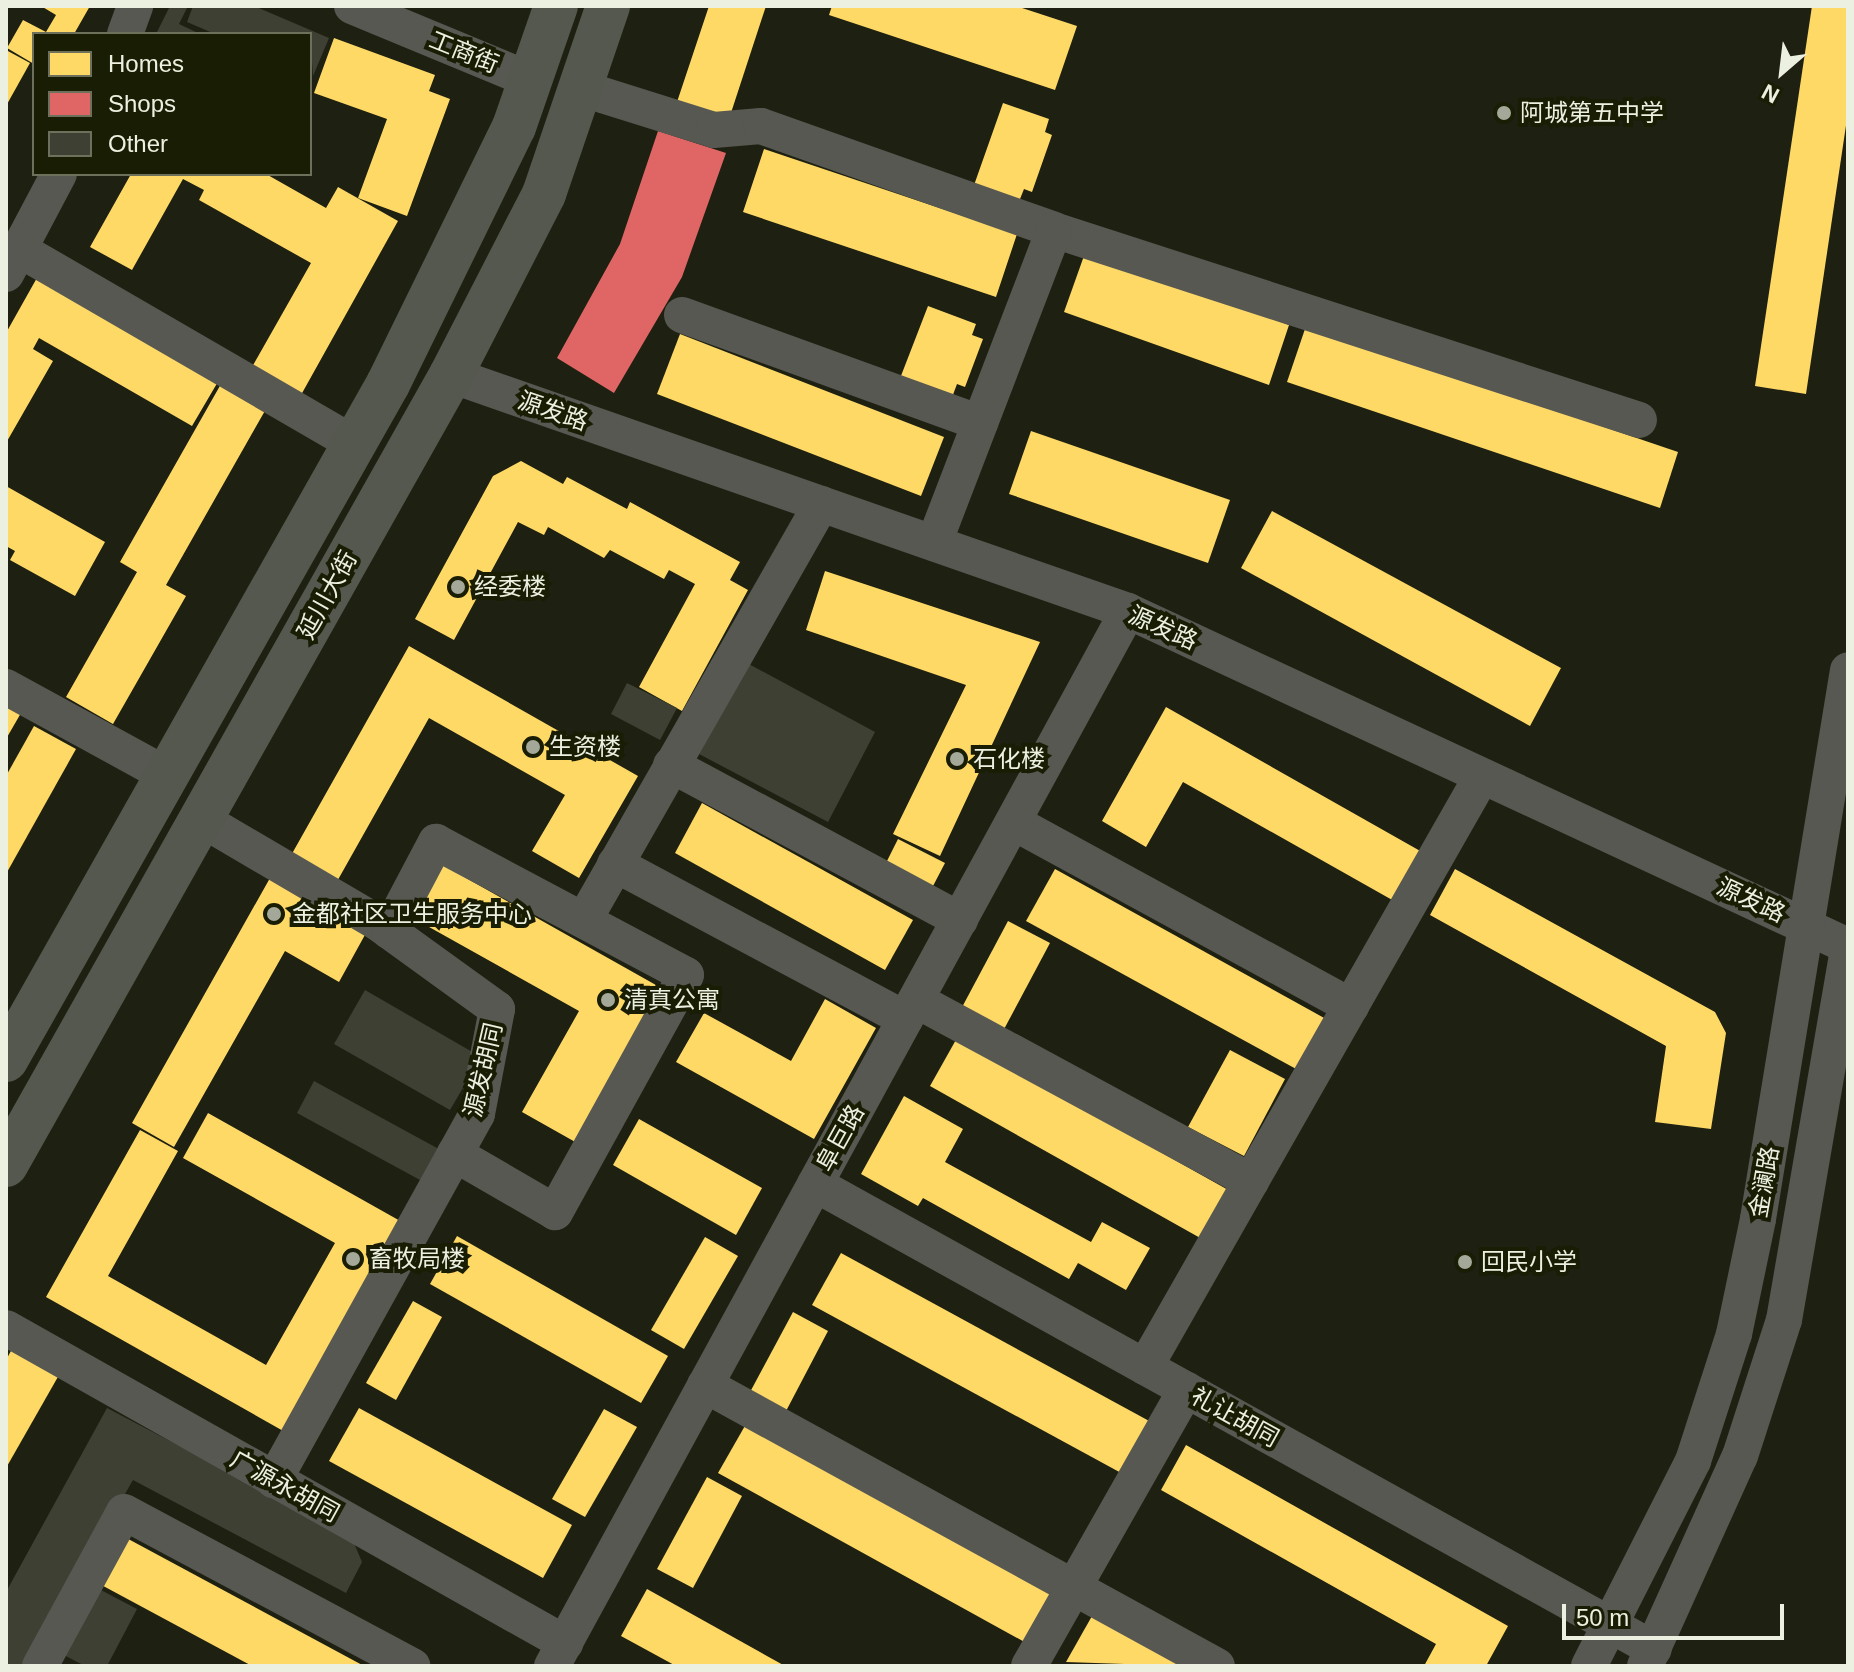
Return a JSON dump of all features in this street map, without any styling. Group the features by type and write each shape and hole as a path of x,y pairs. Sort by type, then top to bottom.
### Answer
{"main road":[{"name":"延川大街","path":"6,1060 355,444 472,220 531,80 556,6"},
{"name":"延川大街","path":"6,1165 451,375 544,194 608,6"}],"street":[{"path":"126,32 135,6"},
{"name":"工商街","path":"352,6 531,80"},
{"path":"580,88 714,130 761,126 1054,230 1639,420"},
{"path":"58,176 13,262 355,444"},
{"path":"934,543 1054,230"},
{"path":"682,315 980,423"},
{"name":"源发路","path":"451,375 1128,611 1848,948"},
{"path":"584,920 821,504"},
{"name":"阜巨路","path":"558,1655 1128,611"},
{"name":"金澜路","path":"1589,1666 1612,1626 1693,1461 1725,1364 1758,1219 1848,670"},
{"path":"6,687 167,775"},
{"path":"671,765 960,920"},
{"path":"1145,1367 1482,776"},
{"name":"源发胡同","path":"201,819 389,931 497,1009 477,1114 274,1480"},
{"path":"1013,822 1351,1006"},
{"path":"389,931 436,842 686,975 555,1212 455,1154"},
{"path":"615,864 1251,1181"},
{"name":"金澜路","path":"1650,1658 1740,1456 1784,1320 1848,948"},
{"name":"礼让胡同","path":"815,1184 1612,1626 1650,1658"},
{"name":"广源永胡同","path":"6,1328 274,1480 558,1655"},
{"path":"705,1385 1217,1666"},
{"path":"1029,1666 1186,1390"},
{"path":"40,1666 124,1512 413,1666"}],"building: Homes":[{"path":"41,6 90,6 75,32 46,32 56,15"},
{"path":"709,6 766,6 728,122 676,105"},
{"path":"832,6 1016,6 1077,26 1055,90 829,15"},
{"path":"1812,6 1848,6 1848,112 1806,394 1755,386"},
{"path":"23,20 46,32 32,32 32,63 7,48"},
{"path":"334,38 435,75 429,91 450,99 407,216 358,198 387,119 314,93"},
{"path":"6,50 30,63 6,106"},
{"path":"1003,103 1049,119 1045,132 1052,135 1032,192 1024,189 1018,204 973,188"},
{"path":"764,149 1017,234 996,297 743,212"},
{"path":"130,176 270,176 326,208 338,187 398,221 301,395 252,367 311,263 199,200 204,190 183,179 132,270 90,247"},
{"path":"1085,253 1289,325 1269,385 1064,312"},
{"path":"38,276 219,380 192,426 39,338 33,349 53,361 6,443 6,333"},
{"path":"928,306 976,324 972,335 983,339 965,387 957,384 951,400 899,381"},
{"path":"1306,326 1678,452 1660,508 1287,382"},
{"path":"680,334 944,437 921,496 657,394"},
{"path":"221,384 266,409 166,585 186,596 113,724 66,697 137,572 120,562"},
{"path":"1031,431 1230,500 1208,563 1009,494"},
{"name":"经委楼","path":"521,461 563,484 567,477 627,509 630,502 740,562 730,580 748,590 682,711 639,687 695,584 669,570 664,579 610,550 604,558 548,527 544,535 518,522 454,640 415,619 493,476"},
{"path":"6,486 105,542 75,596 10,560 15,551 6,546"},
{"path":"1272,511 1561,668 1530,726 1241,568"},
{"name":"石化楼","path":"825,571 1040,642 940,856 893,834 966,685 806,630"},
{"name":"生资楼","path":"409,646 638,776 579,878 532,851 565,795 429,718 335,885 289,859"},
{"path":"6,705 21,713 6,739"},
{"path":"1166,707 1422,852 1394,901 1183,782 1146,847 1102,821"},
{"path":"34,726 76,749 6,874 6,776"},
{"path":"702,803 913,920 885,970 675,853"},
{"path":"898,839 945,863 933,886 886,863"},
{"name":"清真公寓","path":"443,865 663,989 577,1143 522,1112 579,1011 413,918"},
{"path":"1055,869 1326,1019 1298,1070 1026,921"},
{"path":"1455,869 1715,1012 1726,1033 1711,1129 1655,1122 1666,1046 1430,915"},
{"path":"270,878 366,933 339,982 285,951 174,1147 132,1123"},
{"path":"1008,921 1050,943 1002,1033 960,1011"},
{"path":"825,999 876,1028 814,1139 676,1062 704,1013 791,1061"},
{"path":"957,1038 1230,1191 1202,1239 930,1086"},
{"path":"1230,1050 1285,1079 1244,1156 1188,1127"},
{"path":"904,1096 963,1129 945,1162 1091,1242 1102,1222 1150,1248 1126,1290 1078,1263 1069,1279 923,1198 918,1206 861,1174"},
{"name":"畜牧局楼","path":"208,1113 402,1222 285,1432 46,1297 140,1130 178,1151 108,1276 266,1365 335,1243 183,1158"},
{"path":"639,1119 762,1188 736,1235 613,1165"},
{"path":"457,1236 668,1356 641,1403 430,1284"},
{"path":"705,1237 738,1256 684,1349 651,1330"},
{"path":"841,1253 1151,1422 1123,1474 812,1305"},
{"path":"413,1301 442,1317 396,1400 366,1383"},
{"path":"793,1312 828,1331 785,1413 749,1394"},
{"path":"12,1349 59,1375 6,1468 6,1360"},
{"path":"359,1408 572,1525 543,1578 329,1461"},
{"path":"604,1409 637,1427 585,1517 552,1499"},
{"path":"746,1424 1058,1596 1030,1645 718,1473"},
{"path":"1186,1445 1508,1626 1486,1666 1424,1666 1436,1644 1161,1490"},
{"path":"707,1477 742,1496 693,1588 657,1569"},
{"path":"119,1534 364,1666 252,1666 94,1581"},
{"path":"647,1589 785,1666 676,1666 621,1636"},
{"path":"1092,1616 1183,1666 1066,1662"}],"building: Shops":[{"path":"658,131 726,153 682,277 614,393 557,358 620,244"}],"building: Other":[{"path":"170,6 188,6 179,24 196,32 157,32"},
{"path":"193,6 254,6 329,38 313,76 312,32 210,32 187,22"},
{"path":"747,663 875,732 828,822 699,754"},
{"path":"627,683 677,708 660,740 611,714"},
{"path":"365,990 481,1057 450,1110 334,1044"},
{"path":"314,1081 448,1154 431,1186 297,1113"},
{"path":"107,1408 351,1536 362,1562 346,1593 133,1480 26,1666 6,1666 6,1592"},
{"path":"97,1588 137,1609 107,1666 85,1666 62,1654"}],"place":[{"name":"阿城第五中学","path":"1504,113"},
{"name":"经委楼","path":"458,587"},
{"name":"生资楼","path":"533,747"},
{"name":"石化楼","path":"957,759"},
{"name":"金都社区卫生服务中心","path":"274,914"},
{"name":"清真公寓","path":"608,1000"},
{"name":"畜牧局楼","path":"353,1259"},
{"name":"回民小学","path":"1465,1262"}]}
